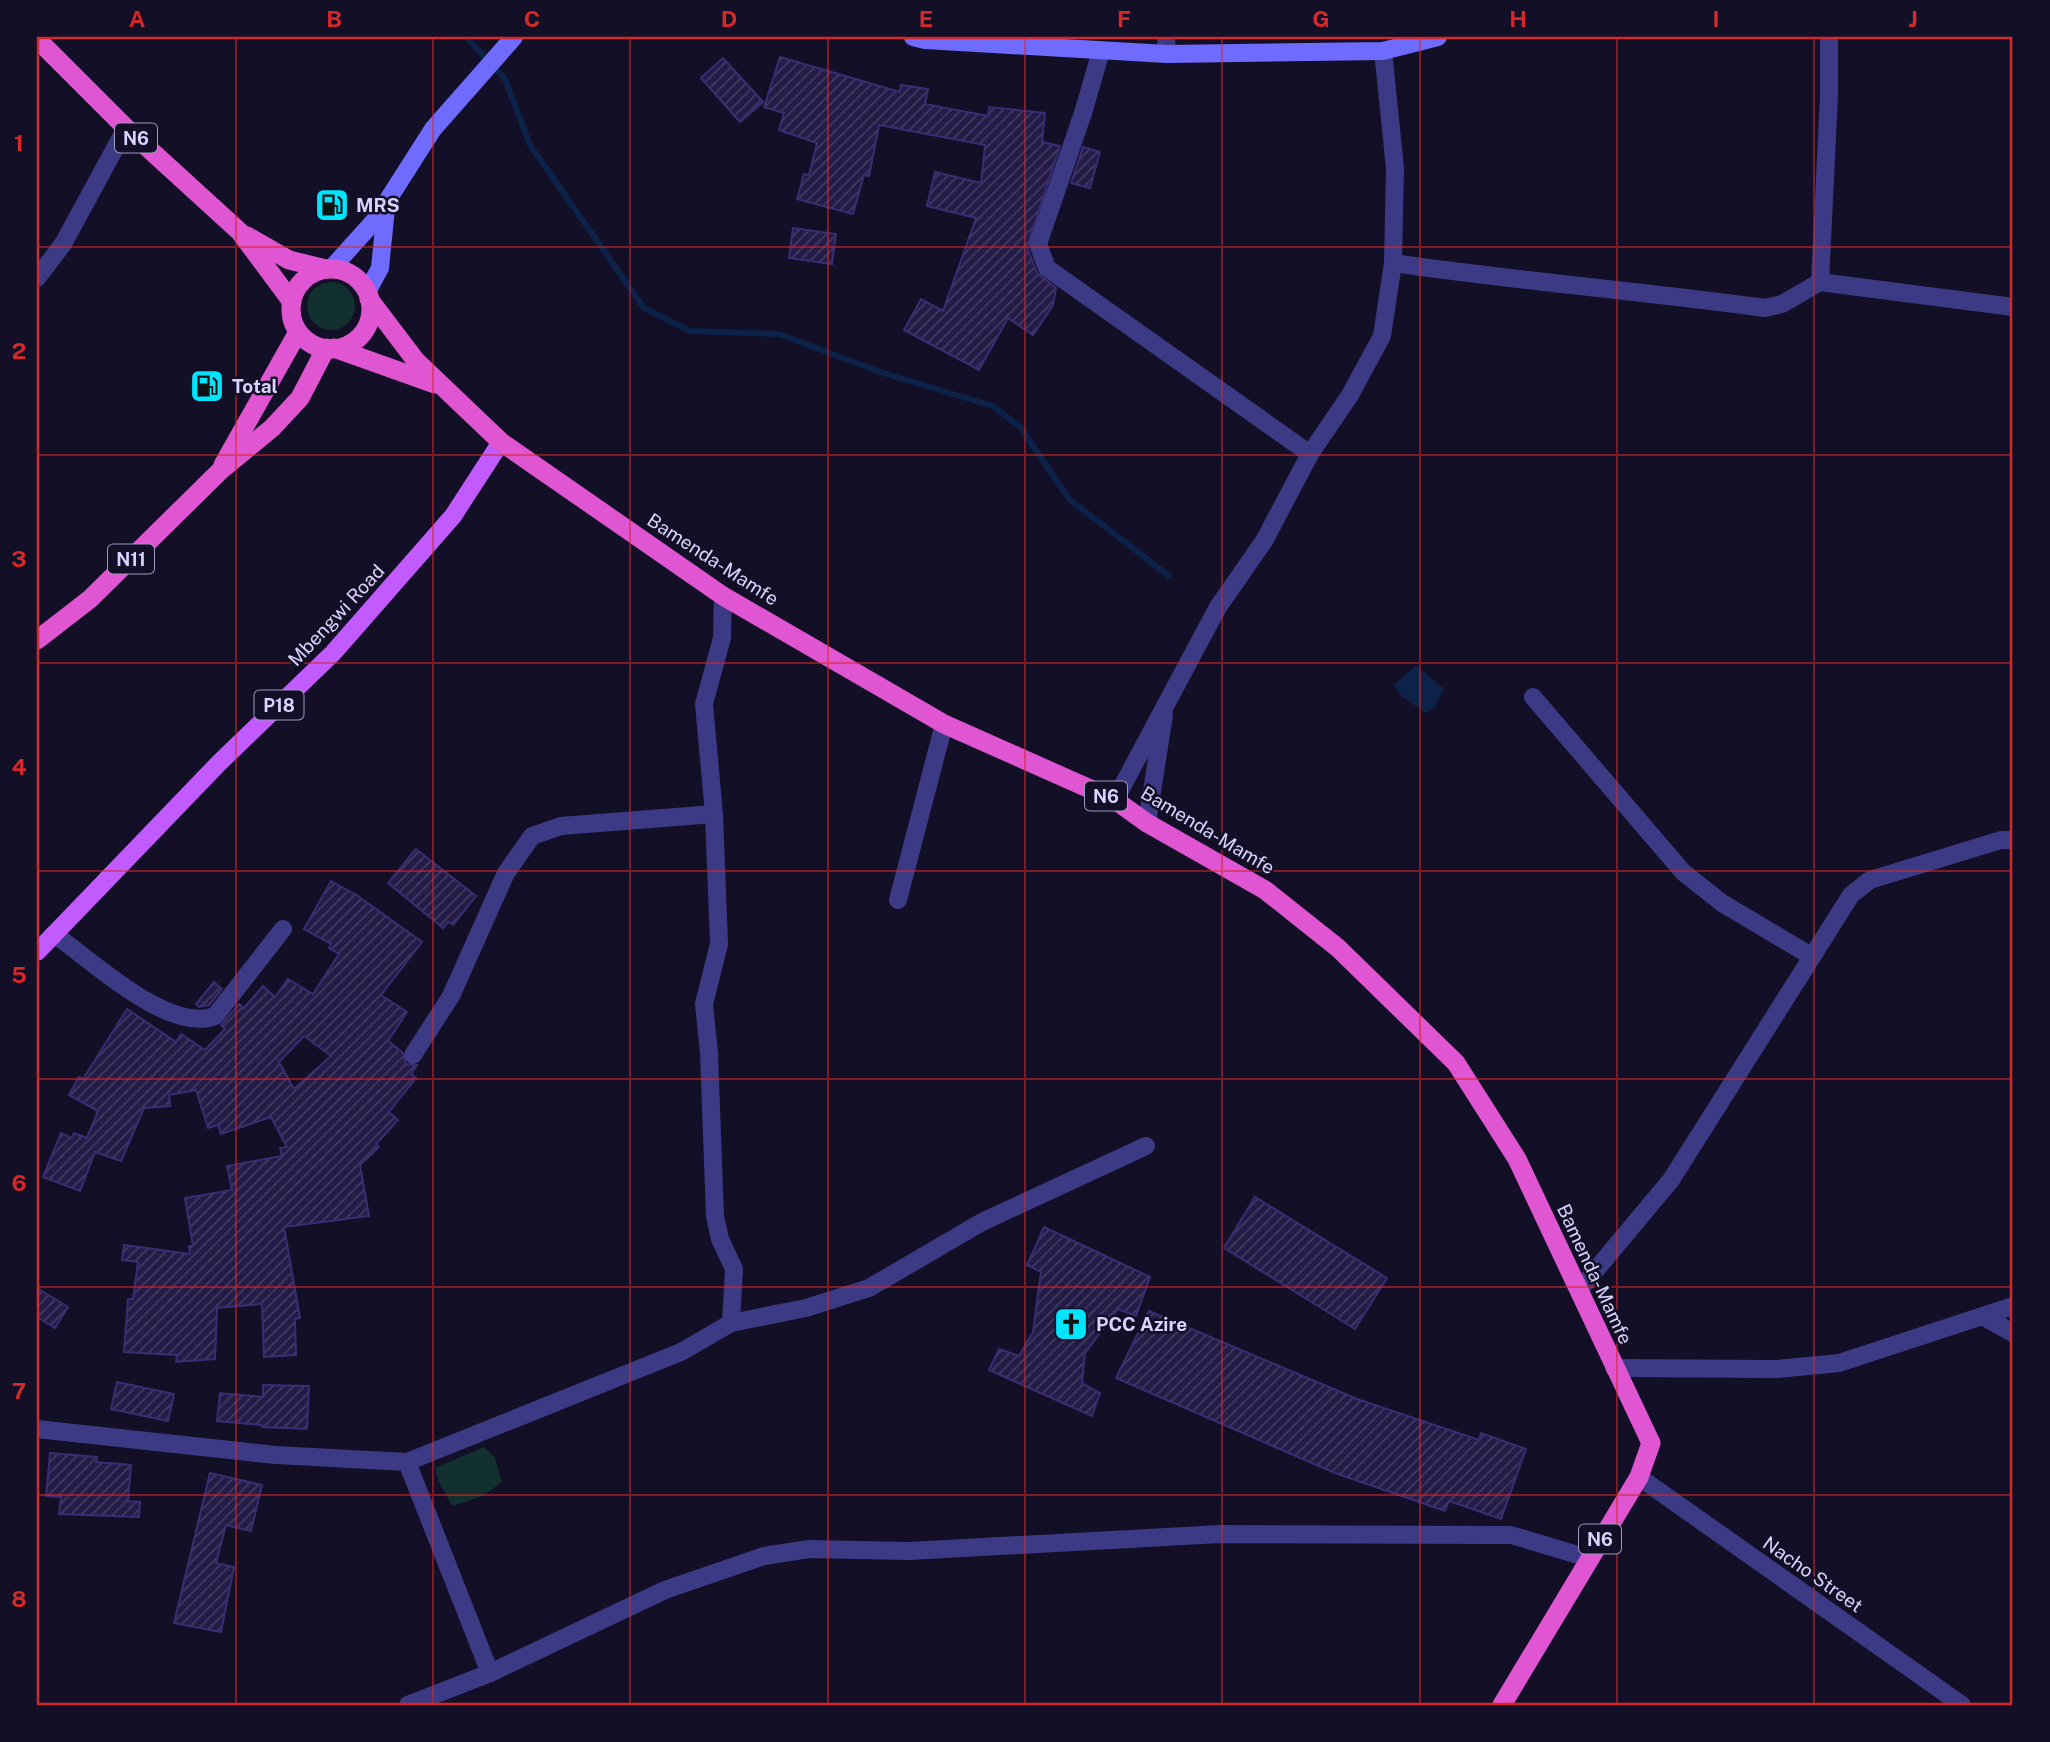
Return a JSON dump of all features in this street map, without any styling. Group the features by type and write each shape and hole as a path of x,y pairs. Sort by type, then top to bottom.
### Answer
{"highway":[{"name":"N6","path":"37,39 126,128 240,232 292,302 291,312 298,332 311,343 330,348"},
{"name":"N6","path":"240,232 289,260 352,275 368,295"},
{"path":"292,302 304,280 329,269"},
{"path":"330,348 359,337 367,326 370,312 368,295"},
{"name":"Bamenda-Mamfe","path":"368,295 439,386 501,442 723,596 944,724 1115,800 1147,823 1265,890 1338,948 1456,1063 1517,1159 1579,1290 1620,1368 1651,1443 1639,1477 1502,1705"},
{"name":"N11","path":"220,471 240,430 298,332"},
{"name":"Bamenda-Mamfe","path":"330,348 439,386"},
{"name":"N11","path":"37,640 90,600 220,471 272,428 300,398 330,348"}],"main road":[{"path":"329,269 375,220 433,129 514,37"},
{"path":"913,37 925,40 1101,51 1167,46 1383,51 1438,37"},
{"path":"368,295 380,268 387,201"},
{"name":"Mbengwi Road","path":"37,952 219,763 332,653 453,516 501,442"}],"street":[{"path":"1820,282 1829,96 1829,37"},
{"path":"1101,51 1038,244 1040,255 1047,268 1310,454"},
{"path":"1115,800 1218,607 1264,541 1310,454 1349,395 1382,336 1393,263 1395,168 1383,51"},
{"path":"37,278 62,244 126,128"},
{"path":"1393,263 1501,279 1615,288 1765,308 1782,304 1820,282 2013,307"},
{"path":"723,596 722,638 704,704 714,814 719,944 704,1004 709,1053 715,1216 720,1239 734,1269 731,1323"},
{"path":"1533,697 1683,872 1722,903 1811,956"},
{"path":"1147,823 1166,701"},
{"path":"898,900 944,724"},
{"path":"413,1055 451,996 506,873 532,836 561,826 714,814"},
{"path":"1579,1290 1671,1180 1851,895 1870,880 2001,841 2013,840"},
{"path":"54,934 158,1008 202,1021 215,1016 283,929"},
{"path":"37,1429 276,1455 407,1462 681,1352 731,1323 806,1308 869,1288 982,1222 1146,1146"},
{"path":"1620,1368 1777,1369 1839,1363 2013,1306"},
{"path":"1984,1317 2013,1333"},
{"path":"407,1462 490,1672"},
{"name":"Nacho Street","path":"1639,1477 1962,1705"},
{"path":"408,1705 490,1672 665,1590 764,1556 809,1549 909,1551 1220,1534 1511,1535 1588,1558"}],"green space":[{"path":"331,282 348,289 355,306 348,323 331,330 314,323 307,306 314,289"},
{"path":"484,1447 495,1458 502,1482 483,1496 452,1506 438,1480 435,1468"}],"water":[{"path":"1416,665 1444,689 1435,707 1426,713 1401,696 1394,685"}],"building":[{"path":"780,57 900,92 901,85 928,89 925,104 988,116 989,107 1045,113 1042,142 1060,146 1027,247 1037,273 1056,288 1053,305 1033,335 1008,318 979,370 904,330 921,299 943,311 976,218 927,206 935,172 981,183 985,145 879,125 869,176 864,175 853,214 797,199 804,174 809,175 817,143 779,130 784,113 764,107"},
{"path":"723,58 763,102 740,122 701,78"},
{"path":"1083,147 1100,152 1090,188 1071,183"},
{"path":"793,228 836,234 832,264 789,258"},
{"path":"416,849 476,896 453,925 448,922 443,928 388,883"},
{"path":"331,881 358,896 422,942 381,995 407,1012 388,1041 402,1052 406,1064 417,1065 411,1074 416,1078 389,1112 398,1120 376,1144 379,1147 360,1165 369,1216 284,1227 300,1318 295,1319 296,1355 264,1357 262,1304 217,1308 215,1359 176,1362 177,1355 124,1352 128,1299 133,1299 138,1262 122,1260 124,1245 190,1254 189,1246 193,1246 185,1198 232,1190 227,1166 282,1156 280,1148 287,1147 271,1117 221,1134 218,1125 208,1128 196,1090 169,1095 170,1106 144,1108 121,1161 95,1152 80,1191 43,1177 61,1133 72,1138 74,1133 87,1138 98,1111 69,1095 79,1077 83,1079 127,1009 176,1042 181,1034 205,1050 225,1029 221,1025 239,1004 244,1008 263,986 275,997 288,979 313,994 339,954 329,948 331,944 304,929","holes":["304,1036 331,1056 294,1089 279,1062"]},
{"path":"214,982 222,989 209,1005 199,1007 196,1004"},
{"path":"1255,1197 1387,1278 1355,1329 1224,1248"},
{"name":"PCC Azire","path":"1044,1227 1150,1277 1136,1316 1118,1309 1085,1353 1082,1383 1100,1393 1092,1416 989,1370 999,1349 1019,1356 1033,1332 1041,1272 1027,1265"},
{"path":"37,1288 68,1307 55,1328 37,1317"},
{"path":"1149,1311 1357,1399 1479,1440 1481,1433 1526,1449 1501,1519 1449,1501 1445,1511 1335,1473 1116,1378"},
{"path":"117,1382 174,1394 168,1421 111,1409"},
{"path":"263,1385 309,1386 307,1429 217,1421 220,1393 263,1397"},
{"path":"50,1453 97,1457 96,1462 131,1465 128,1501 140,1502 139,1517 59,1514 61,1497 46,1496"},
{"path":"210,1473 262,1485 251,1531 226,1525 216,1563 234,1567 221,1632 174,1623"}],"waterway":[{"path":"466,37 505,79 530,145 644,308 690,331 779,334 883,373 993,406 1021,428 1069,499 1169,576"}],"place":[{"name":"MRS","path":"332,205"},
{"name":"Total","path":"207,386"},
{"name":"PCC Azire","path":"1071,1324"}]}
